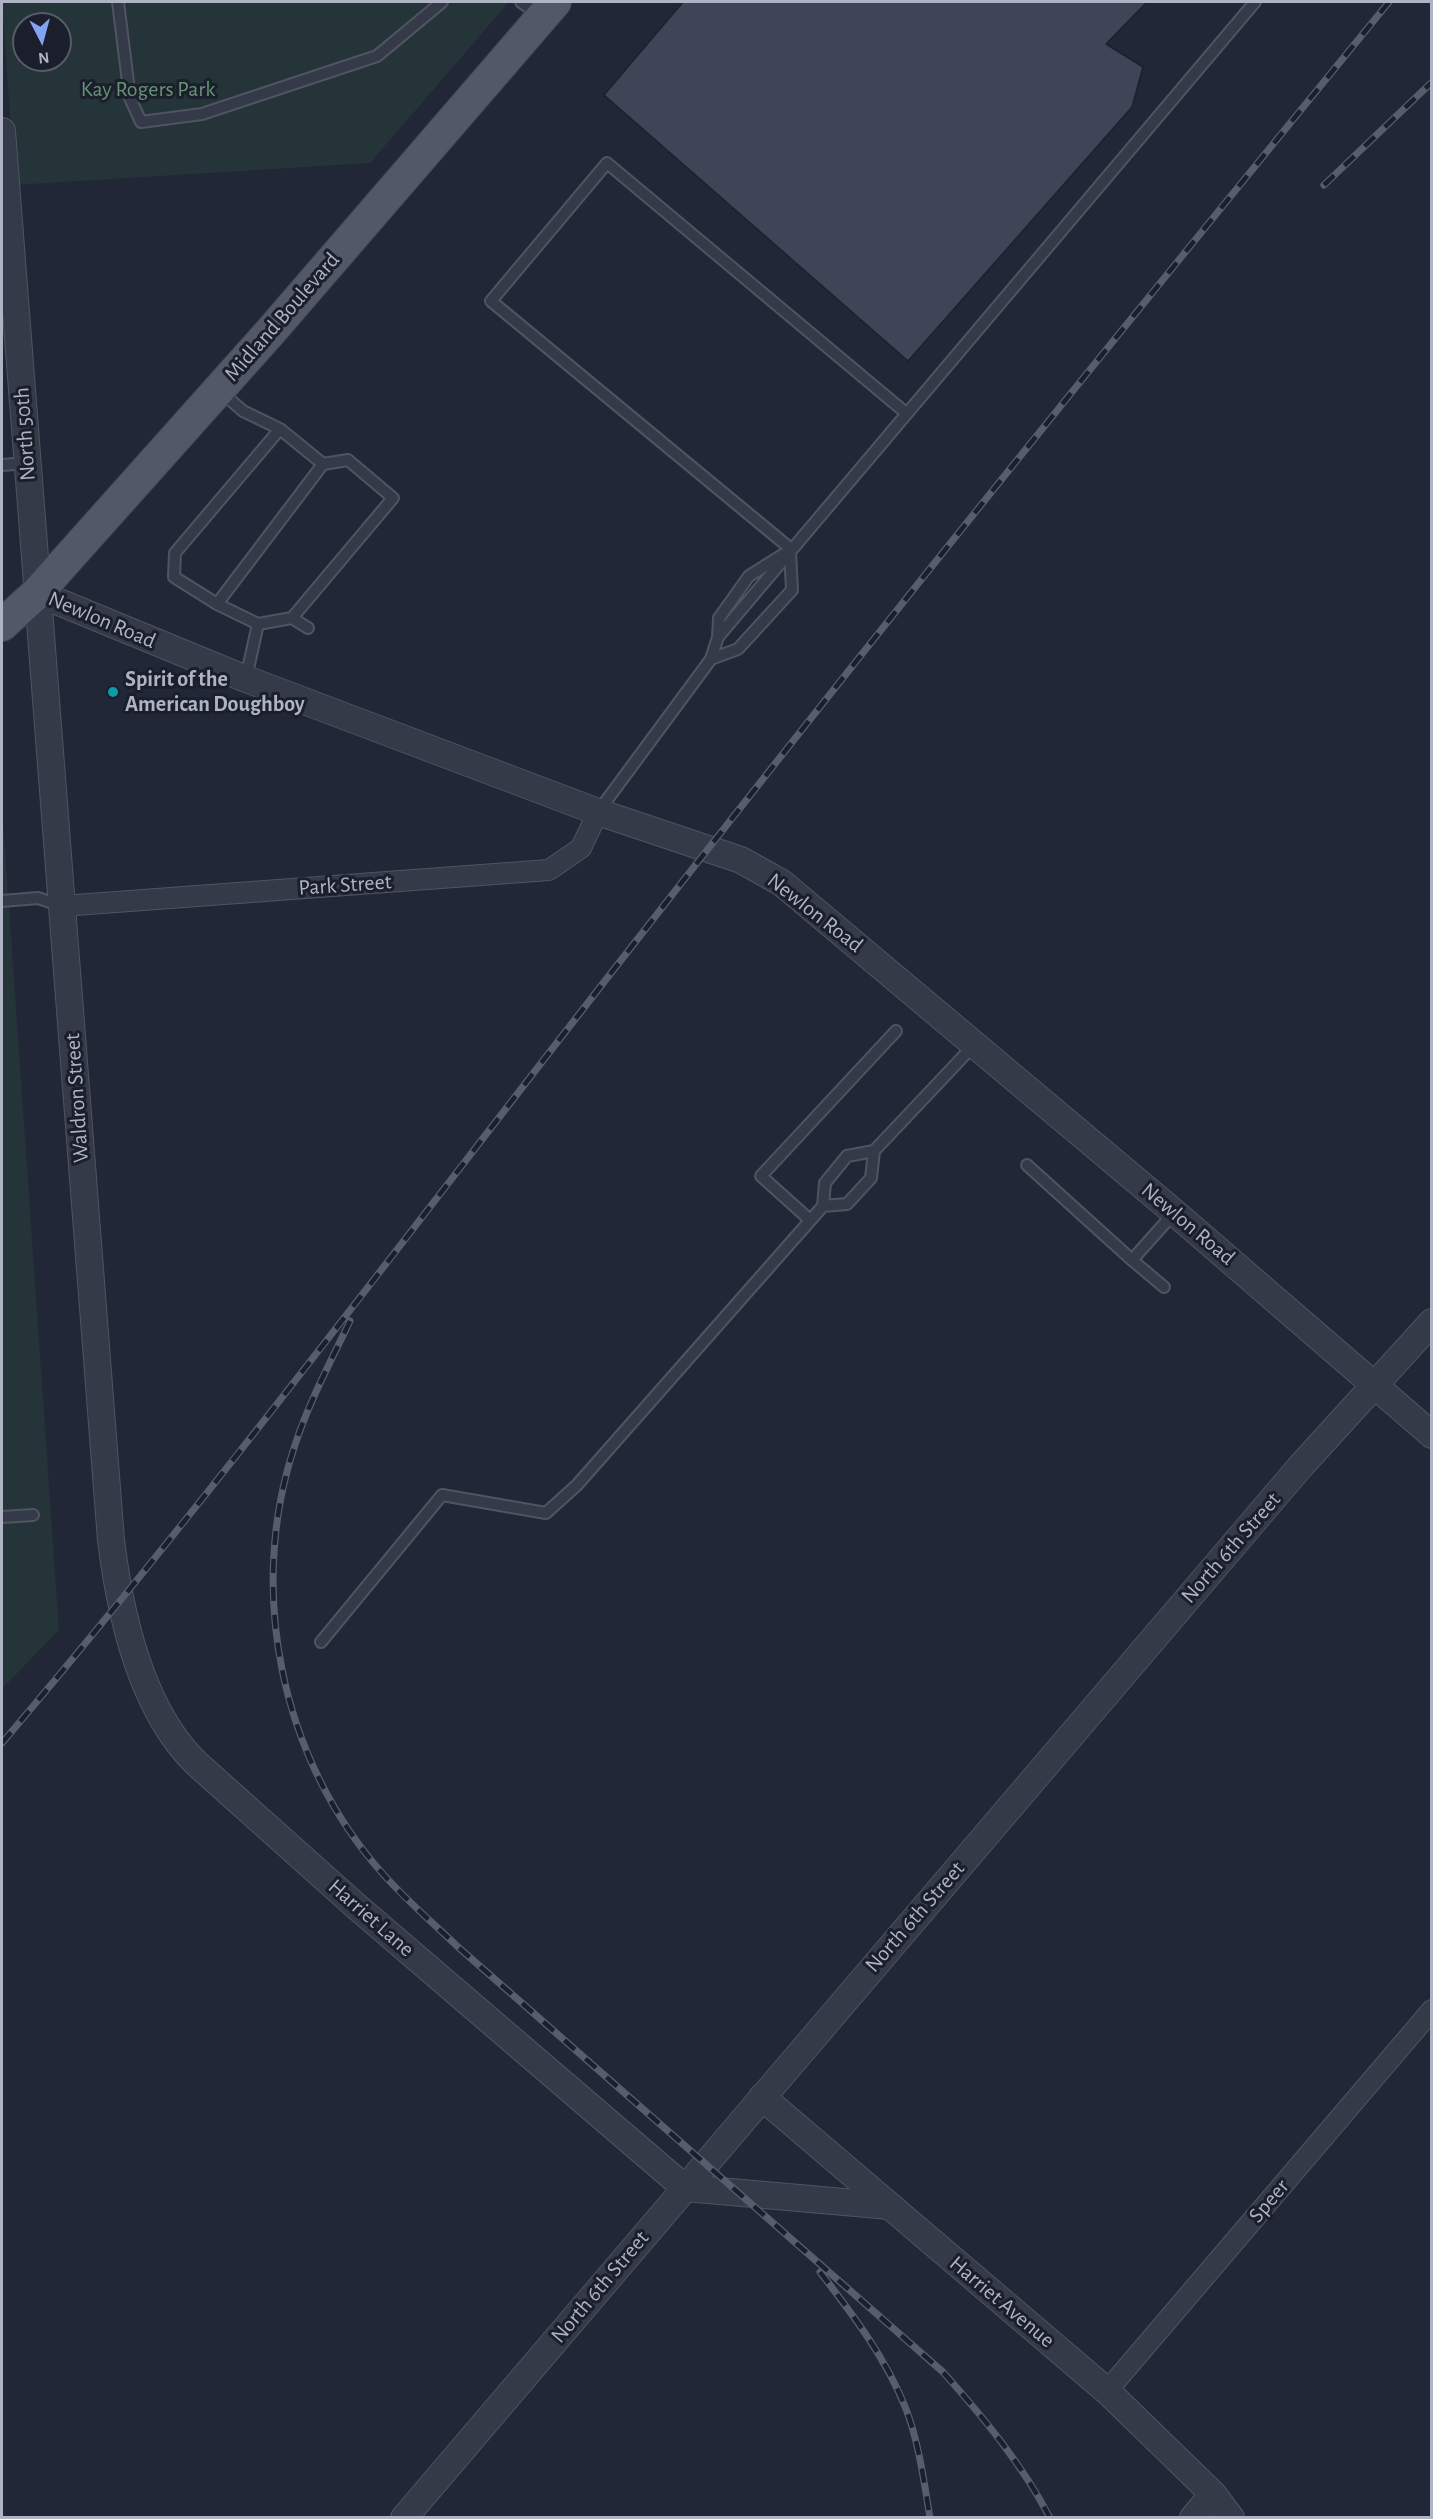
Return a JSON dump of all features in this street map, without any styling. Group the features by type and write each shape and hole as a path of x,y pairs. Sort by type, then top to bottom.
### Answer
{"main road":[{"name":"Midland Boulevard","path":"2,626 38,593 219,390 539,7"}],"street":[{"name":"North 50th","path":"2,130 5,225 38,593"},
{"name":"Newlon Road","path":"38,593 246,679 598,812 741,860 782,883 1174,1213 1431,1435"},
{"name":"Waldron Street","path":"38,593 102,1433 112,1551 121,1603"},
{"name":"Park Street","path":"62,906 549,870 581,848 598,812"},
{"name":"North 6th Street","path":"404,2517 1300,1467 1431,1322"},
{"name":"Harriet Lane","path":"121,1603 147,1688 158,1714 184,1752 356,1906 685,2188"},
{"name":"Speer","path":"1107,2391 1431,2010"},
{"name":"Harriet Avenue","path":"762,2097 1107,2391 1213,2494 1231,2517"},
{"path":"685,2188 890,2206"},
{"path":"1193,2517 1213,2494"}],"lane":[{"path":"118,2 130,98 141,122 202,114 377,56 442,2"},
{"path":"598,812 711,659 718,637 1255,2"},
{"path":"711,659 738,649 792,590 790,550 490,301 607,163 906,413"},
{"path":"219,390 243,411 280,429 323,464"},
{"path":"217,604 323,464 348,460 393,498 292,618 258,624 217,604 174,577 175,553 280,429"},
{"path":"2,465 27,463"},
{"path":"292,618 308,628"},
{"path":"246,679 258,624"},
{"path":"2,901 38,897 62,906"},
{"path":"810,1220 761,1176 896,1031"},
{"path":"321,1642 442,1495 546,1513 577,1485 823,1206 825,1183 847,1156 874,1151 975,1044"},
{"path":"823,1206 847,1204 871,1178 874,1151"},
{"path":"1027,1165 1164,1287"},
{"path":"1132,1260 1174,1213"},
{"path":"2,1517 33,1515"}],"green space":[{"name":"Kay Rogers Park","path":"2,2 509,2 370,163 15,185"},
{"path":"2,805 59,1630 2,1689"}],"building":[{"path":"683,2 1147,2 1106,44 1143,67 1132,107 908,361 604,95"}],"railway":[{"path":"2,1743 248,1441 738,810 1108,347 1389,2"},
{"path":"1324,185 1432,82"},
{"path":"350,1321 314,1397 295,1445 281,1500 274,1557 274,1614 282,1671 297,1726 319,1779 348,1829 392,1884 458,1947 943,2372 1001,2442 1027,2479 1050,2518"},
{"path":"820,2272 868,2338 898,2390 914,2435 930,2518"}],"place":[{"name":"Spirit of the American Doughboy","path":"113,692"}]}
